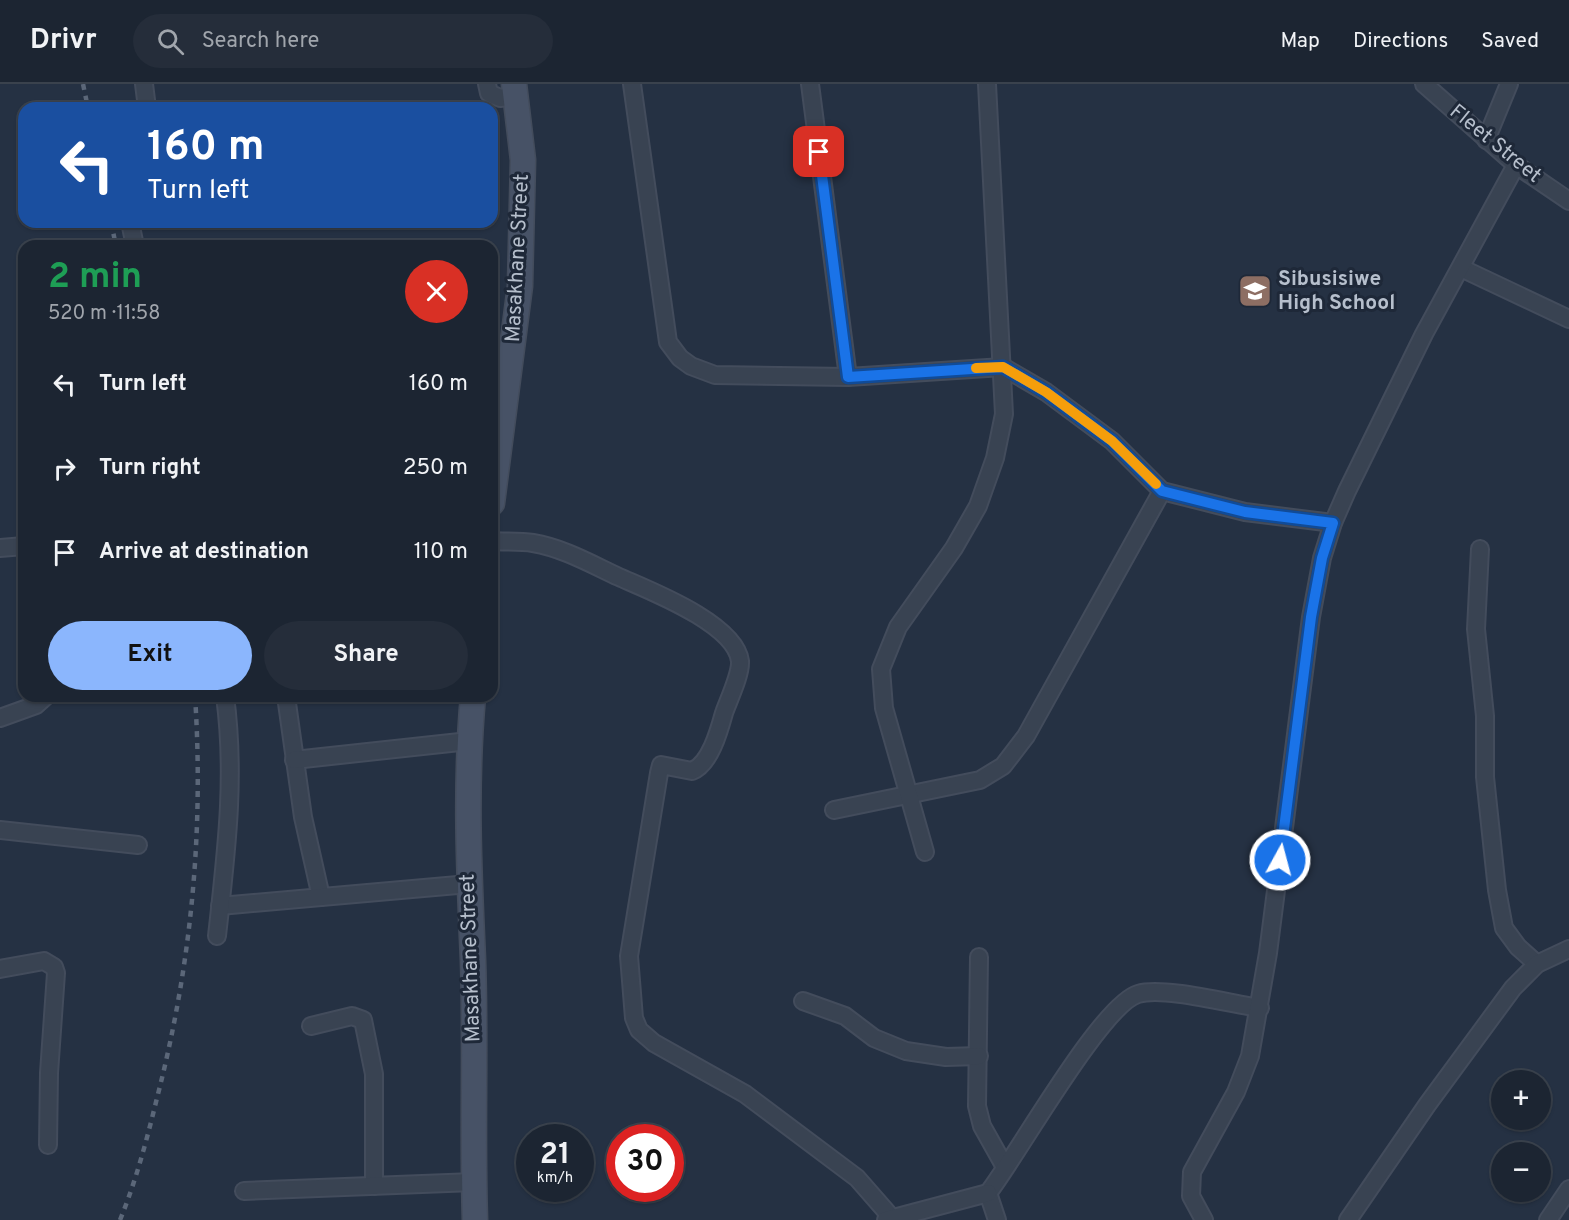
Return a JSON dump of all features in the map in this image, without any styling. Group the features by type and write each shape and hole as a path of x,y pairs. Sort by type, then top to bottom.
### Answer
{"street":[{"path":"144,84 146,102"},
{"path":"487,84 489,93 500,98 515,90"},
{"path":"632,84 668,342 680,358 691,366 715,375 848,377 1003,367 1046,392 1112,441 1162,491 1245,512 1333,523"},
{"path":"810,84 848,377"},
{"path":"926,852 884,708 883,661 898,627 954,548 978,506 995,458 1004,414 987,84"},
{"name":"Fleet Street","path":"1424,84 1515,165 1569,201"},
{"path":"1486,140 1509,84"},
{"name":"Masakhane Street","path":"498,443 516,329 520,286 523,160 515,90"},
{"path":"1204,1220 1191,1196 1192,1172 1236,1092 1250,1056 1260,1008 1311,617 1322,558 1333,523 1424,334 1515,165"},
{"path":"1461,268 1569,319"},
{"path":"834,810 980,780 1003,766 1026,736 1162,491"},
{"path":"498,541 533,543 564,552 649,589 705,620 735,649 740,659 740,672 716,736 703,762 692,771 661,765 659,772 629,956 634,1018 639,1030 654,1043 744,1094 857,1178 889,1219 988,1193 1093,1036 1114,1011 1137,994 1171,993 1260,1008"},
{"path":"0,548 18,546"},
{"path":"1480,549 1476,629 1485,716 1485,777 1497,890 1504,928 1518,947 1537,964"},
{"path":"0,718 39,702"},
{"path":"217,936 231,813 230,736 226,702"},
{"path":"287,702 294,760 321,897"},
{"name":"Masakhane Street","path":"472,702 469,741 469,884 474,1032 475,1220"},
{"path":"294,760 469,741"},
{"path":"0,830 138,845"},
{"path":"220,906 469,884"},
{"path":"1348,1220 1494,1013 1537,964 1569,949"},
{"path":"979,957 977,1106 982,1126 1005,1167"},
{"path":"0,969 44,961 54,967 56,973 49,1074 48,1145"},
{"path":"803,1001 845,1016 874,1038 906,1051 946,1057 979,1056"},
{"path":"311,1026 352,1016 363,1020 374,1074 374,1186"},
{"path":"244,1191 474,1182"},
{"path":"1548,1220 1569,1189"},
{"path":"988,1193 997,1220"}],"railway":[{"path":"83,84 87,102"},
{"path":"112,228 115,240"},
{"path":"120,1220 141,1160 179,999 196,848 198,798 195,702"}],"slow traffic":[{"path":"976,368 1003,367 1046,392 1112,441 1156,484"}],"place":[{"name":"Sibusisiwe High School","path":"1255,291"}],"route":[{"path":"819,152 848,377 1003,367 1046,392 1112,441 1162,491 1245,512 1333,523 1322,558 1311,617 1280,860"}]}
